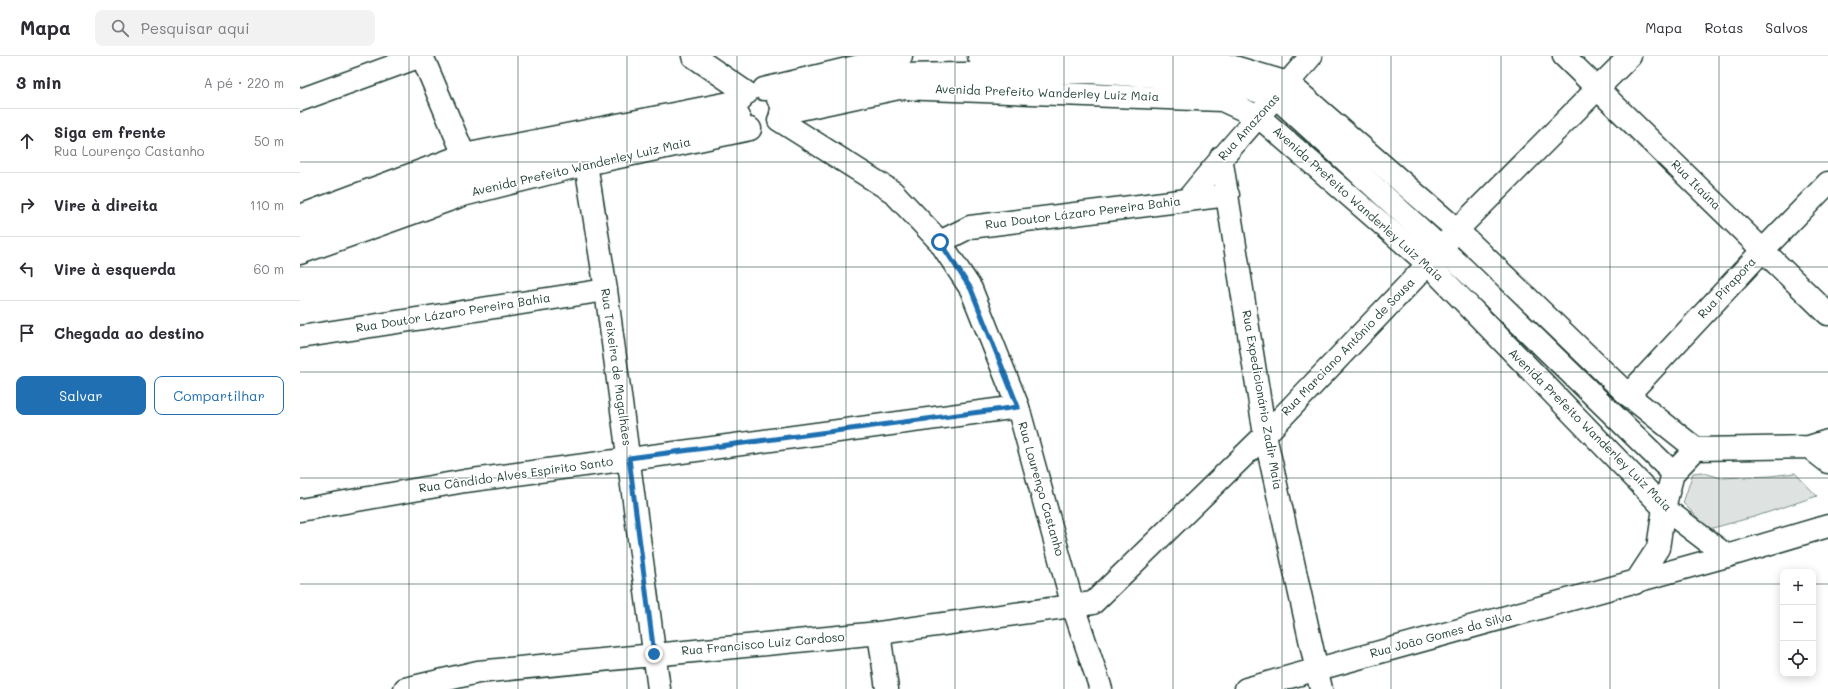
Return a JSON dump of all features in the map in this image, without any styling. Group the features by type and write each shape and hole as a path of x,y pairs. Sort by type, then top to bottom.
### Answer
{"street":[{"path":"300,100 422,56 464,155"},
{"name":"Rua Lourenço Castanho","path":"693,56 760,107 893,192 940,242 971,289 1018,407 1073,606 1101,689"},
{"name":"Avenida Prefeito Wanderley Luiz Maia","path":"300,253 463,195 586,164 760,107 901,56"},
{"path":"979,56 1224,64 1282,90 1458,230 1628,395 1696,450"},
{"name":"Rua Amazonas","path":"1188,200 1221,157 1259,117 1311,56"},
{"name":"Rua Itaúna","path":"1564,56 1599,88 1828,314"},
{"name":"Rua Marciano Antônio de Sousa","path":"1073,606 1093,603 1265,435 1458,230 1630,56"},
{"path":"300,235 460,175 900,75 1089,72 1220,80 1282,90 1434,256 1673,472"},
{"name":"Avenida Prefeito Wanderley Luiz Maia","path":"300,216 464,155 760,107 899,88 1222,100 1259,117 1434,256 1664,508 1727,556"},
{"name":"Rua Expedicionário Zadir Maia","path":"1221,157 1265,435 1318,679"},
{"name":"Rua Teixeira de Magalhães","path":"586,164 606,290 659,689"},
{"name":"Rua Pirapora","path":"1628,395 1763,250 1828,183"},
{"name":"Rua Doutor Lázaro Pereira Bahia","path":"940,242 970,227 1228,195"},
{"name":"Rua Doutor Lázaro Pereira Bahia","path":"300,337 606,290"},
{"name":"Rua Cândido Alves Espírito Santo","path":"300,510 465,481 1018,407"},
{"path":"1635,583 1658,548 1664,508 1673,472 1696,450 1819,444 1828,462"},
{"path":"1727,556 1828,526"},
{"name":"Rua João Gomes da Silva","path":"1246,689 1318,679 1727,556"},
{"name":"Rua Francisco Luiz Cardoso","path":"405,689 478,672 879,633 1073,606"},
{"path":"879,633 887,689"}],"shaded area":[{"path":"1701,472 1721,478 1770,476 1795,473 1817,496 1757,516 1709,529 1683,503 1693,473"}],"route":[{"path":"654,654 629,458 1018,407 971,289 940,242"}]}
